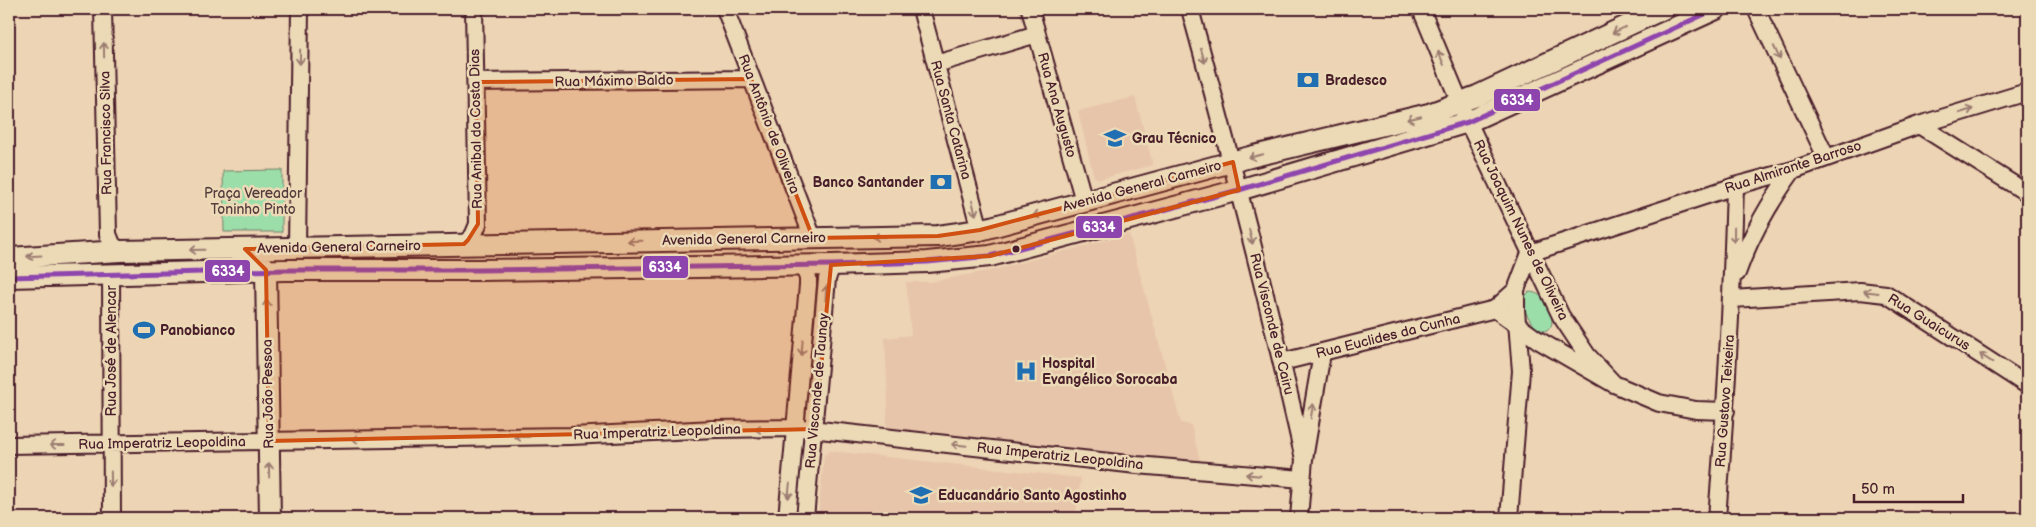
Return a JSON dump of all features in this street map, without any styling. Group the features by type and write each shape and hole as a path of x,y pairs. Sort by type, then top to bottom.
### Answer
{"main road":[{"name":"Avenida General Carneiro","path":"9,258 120,252 245,249 938,236 980,230 1233,162 1429,114 1460,103 1663,9"},
{"name":"Avenida General Carneiro","path":"9,277 266,270 480,270 832,266 926,262 990,256 1239,190 1468,122 1704,10"},
{"name":"Avenida General Carneiro","path":"245,249 260,260 266,270"},
{"name":"Rua João Pessoa","path":"266,270 270,518"}],"street":[{"name":"Rua Francisco Silva","path":"103,9 108,234 112,244 120,252"},
{"path":"297,248 300,9"},
{"name":"Rua Anibal da Costa Dias","path":"464,244 473,236 478,224 474,9"},
{"name":"Rua Antônio de Oliveira","path":"725,9 813,238"},
{"name":"Rua Santa Catarina","path":"921,9 980,230"},
{"name":"Rua Ana Augusto","path":"1030,9 1084,201"},
{"path":"1190,9 1233,162"},
{"path":"1421,9 1468,122"},
{"path":"1756,9 1826,157"},
{"path":"936,64 1038,34"},
{"name":"Rua Máximo Baldo","path":"476,82 751,79"},
{"name":"Rua Almirante Barroso","path":"1530,253 1734,186 1792,170 1919,125 2027,92"},
{"name":"Rua Joaquim Nunes de Oliveira","path":"1468,122 1561,316 1587,355 1614,384"},
{"path":"1919,125 2027,193"},
{"name":"Avenida General Carneiro","path":"1233,162 1239,190"},
{"name":"Rua Gustavo Teixeira","path":"1732,292 1745,252 1778,190 1792,170"},
{"name":"Rua Gustavo Teixeira","path":"1754,180 1761,192 1762,219"},
{"name":"Rua Gustavo Teixeira","path":"1717,518 1726,411 1732,292 1734,186"},
{"name":"Rua Visconde de Cairu","path":"1239,190 1304,459"},
{"name":"Rua Almirante Barroso","path":"1539,271 1539,264 1543,255 1558,244"},
{"name":"Rua Euclides da Cunha","path":"1282,362 1494,309 1516,290 1530,253"},
{"name":"Rua Visconde de Taunay","path":"787,518 808,281 803,266"},
{"name":"Rua Visconde de Taunay","path":"805,518 815,429 827,279 832,266"},
{"name":"Rua José de Alencar","path":"111,273 110,444 112,518"},
{"path":"1509,518 1521,371 1516,324 1516,290 1526,285 1534,286 1551,295"},
{"name":"Rua Guaicurus","path":"1732,292 1860,291 1886,294 2027,385"},
{"path":"1494,309 1538,340 1614,384 1659,403 1696,410 1726,411"},
{"path":"1521,371 1526,353 1538,340 1552,338 1556,335 1560,327 1561,316"},
{"name":"Rua Visconde de Cairu","path":"1298,518 1304,459 1322,353"},
{"name":"Rua Imperatriz Leopoldina","path":"9,445 561,436 715,429 795,428 1137,465 1302,479"}],"highlighted area":[{"path":"751,79 813,238 938,236 980,230 1233,162 1239,190 990,256 831,265 815,429 269,441 266,270 245,249 464,244 478,224 476,82"}],"shaded area":[{"name":"Grau Técnico","path":"1135,97 1153,165 1100,179 1094,177 1078,111"},
{"name":"Hospital Evangélico Sorocaba","path":"1129,234 1181,423 1191,425 1201,464 886,429 888,403 885,338 911,335 906,282 930,282 997,269"},
{"name":"Educandário Santo Agostinho","path":"830,451 1081,478 1075,518 818,518 824,455"}],"green space":[{"name":"Praça Vereador Toninho Pinto","path":"282,170 282,232 224,232 223,171"},
{"path":"1529,292 1540,296 1548,304 1552,321 1551,327 1545,331 1537,329 1525,311 1525,296"}],"transit line":[{"name":"6334","path":"9,277 284,270 480,270 832,265 927,262 990,256 1239,190 1468,122 1716,9"}],"place":[{"name":"Bradesco","path":"1308,80"},
{"name":"Grau Técnico","path":"1115,138"},
{"name":"Banco Santander","path":"941,182"},
{"name":"Panobianco","path":"144,330"},
{"name":"Hospital Evangélico Sorocaba","path":"1026,371"},
{"name":"Educandário Santo Agostinho","path":"921,495"}]}
